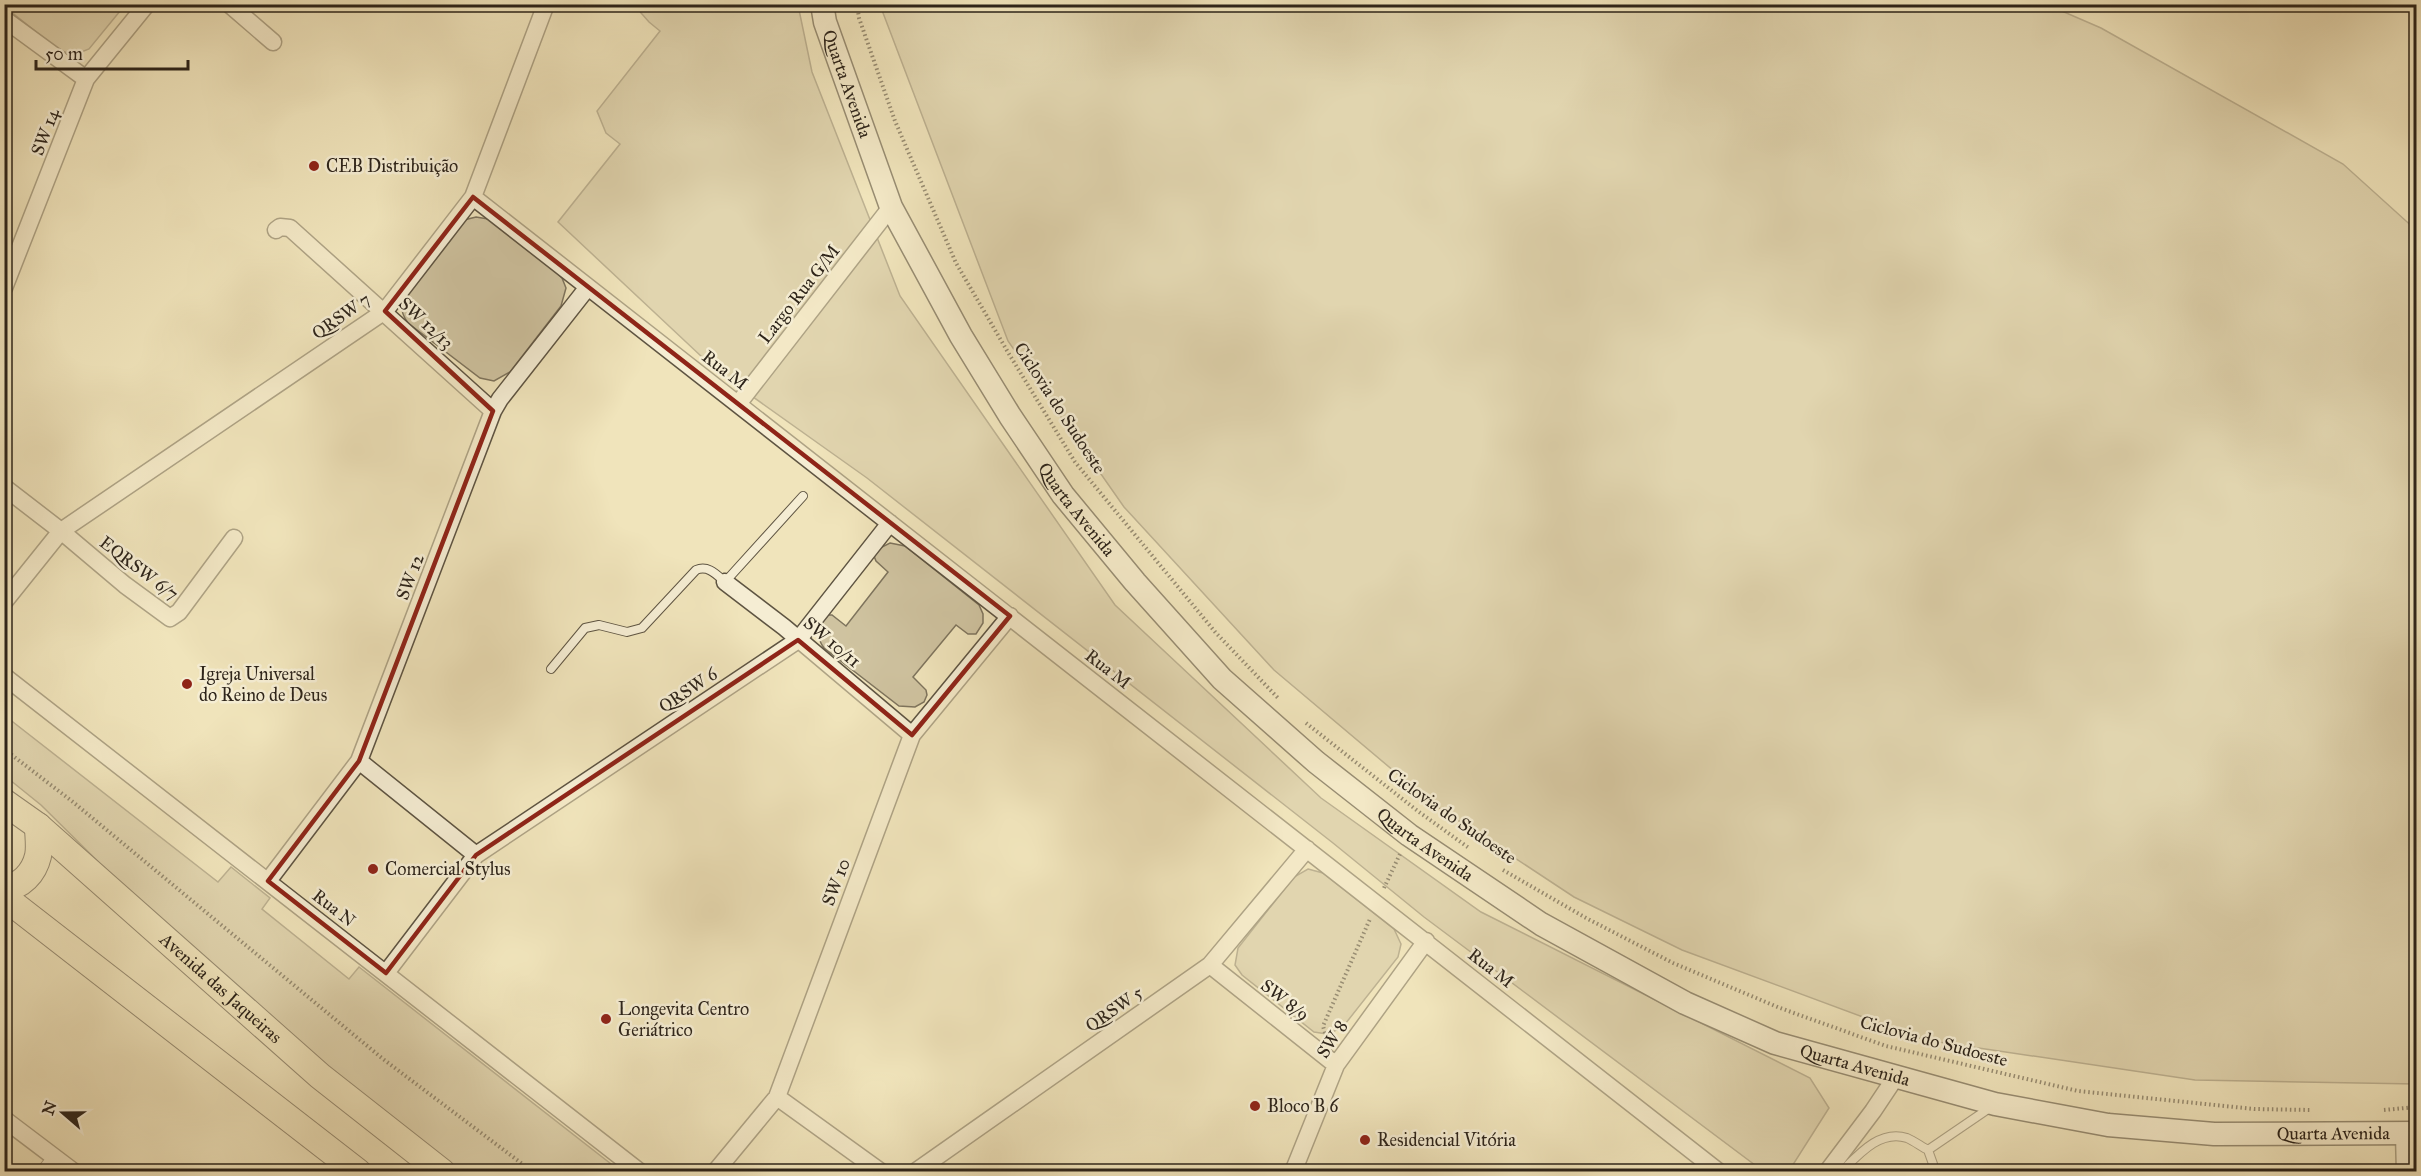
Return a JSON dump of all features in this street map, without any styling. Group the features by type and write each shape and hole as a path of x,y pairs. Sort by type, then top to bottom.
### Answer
{"main road":[{"name":"Quarta Avenida","path":"822,4 825,22 891,207 967,346 1010,416 1071,504 1135,582 1222,679 1316,762 1409,835 1541,924 1685,1003 1774,1043 1995,1104 2108,1125 2214,1134 2410,1134"},
{"name":"Avenida das Jaqueiras","path":"4,802 38,826 320,1076 442,1172"},
{"path":"4,888 14,888 27,878 38,856 38,826"},
{"path":"4,897 358,1172"}],"street":[{"name":"SW 14","path":"4,288 86,79 147,4"},
{"path":"229,4 273,42"},
{"name":"QRSW 7","path":"4,602 61,531 385,311 473,197 546,4"},
{"path":"4,19 86,79"},
{"name":"Rua M","path":"473,197 1719,1172"},
{"name":"Largo Rua G/M","path":"738,404 891,207"},
{"name":"SW 12/13","path":"276,230 280,227 290,228 494,411"},
{"name":"SW 12","path":"268,881 359,761 500,399 588,287"},
{"path":"4,487 61,531"},
{"name":"QRSW 6","path":"386,973 476,855 798,640 890,523"},
{"name":"EQRSW 6/7","path":"61,531 125,585 170,618 179,612 234,538"},
{"name":"SW 10/11","path":"724,582 784,627 912,735"},
{"name":"SW 10","path":"714,1172 777,1097 912,735 1010,616"},
{"name":"Rua N","path":"4,676 640,1172"},
{"path":"359,761 476,855"},
{"name":"QRSW 5","path":"915,1172 1210,966 1307,849"},
{"name":"SW 8","path":"1293,1172 1336,1065 1426,941"},
{"name":"SW 8/9","path":"1210,966 1336,1065"},
{"path":"1827,1172 1895,1078"},
{"path":"777,1097 881,1172"},
{"path":"4,1119 74,1172"},
{"path":"2405,1172 2410,1134"}],"lane":[{"path":"551,669 585,628 599,625 627,632 642,628 696,570 702,568 711,570 724,582 803,496"},
{"path":"1928,1150 1995,1104"},
{"path":"1841,1172 1870,1143 1895,1137 1907,1138 1928,1150 1933,1164"},
{"path":"40,1172 53,1155"}],"path":[{"name":"Ciclovia do Sudoeste","path":"857,4 859,18 895,121 956,263 1009,354 1075,462 1216,633 1285,705"},
{"name":"Ciclovia do Sudoeste","path":"1304,720 1419,812 1472,849"},
{"path":"4,749 73,802 383,1059 533,1172"},
{"path":"1336,1065 1323,1026 1419,812"},
{"name":"Ciclovia do Sudoeste","path":"1498,867 1586,918 1673,963 1780,1008 1886,1046 2078,1091 2254,1108 2313,1110"},
{"path":"2383,1110 2416,1107"}],"highlighted area":[{"path":"473,197 1010,616 912,735 798,640 476,855 386,973 268,881 359,761 493,411 385,311"}],"shaded area":[{"path":"4,5 125,5 89,49 74,55 59,50"},
{"path":"634,5 798,5 812,72 900,296 1115,605 1321,798 1481,912 1810,1078 1829,1108 1789,1171 1763,1171 1424,917 867,478 718,372 558,222 620,144 606,133 597,111 660,31"},
{"path":"880,5 2048,5 2101,28 2343,164 2416,230 2416,1084 2195,1080 1925,1040 1682,950 1574,897 1433,804 1274,670 1124,507 1008,341"},
{"path":"476,217 488,219 557,273 566,288 561,306 510,372 494,381 480,378 408,323 401,308 402,298 464,220"},
{"path":"890,543 905,546 979,605 983,614 983,623 976,634 968,634 956,625 913,677 926,690 927,695 924,702 915,707 899,706 824,648 819,639 821,623 827,615 832,615 846,626 888,572 874,556 878,549"},
{"path":"4,715 218,882 231,867 270,898 262,909 349,979 359,967 620,1171 457,1171 297,1045 149,912 41,805 5,776"},
{"path":"1308,869 1323,873 1394,929 1401,944 1398,957 1342,1028 1327,1034 1314,1032 1242,975 1235,965 1238,948 1294,877"}],"place":[{"name":"CEB Distribuição","path":"314,166"},
{"name":"Igreja Universal do Reino de Deus","path":"187,684"},
{"name":"Comercial Stylus","path":"373,869"},
{"name":"Longevita Centro Geriátrico","path":"606,1019"},
{"name":"Bloco B 6","path":"1255,1106"},
{"name":"Residencial Vitória","path":"1365,1140"}]}
